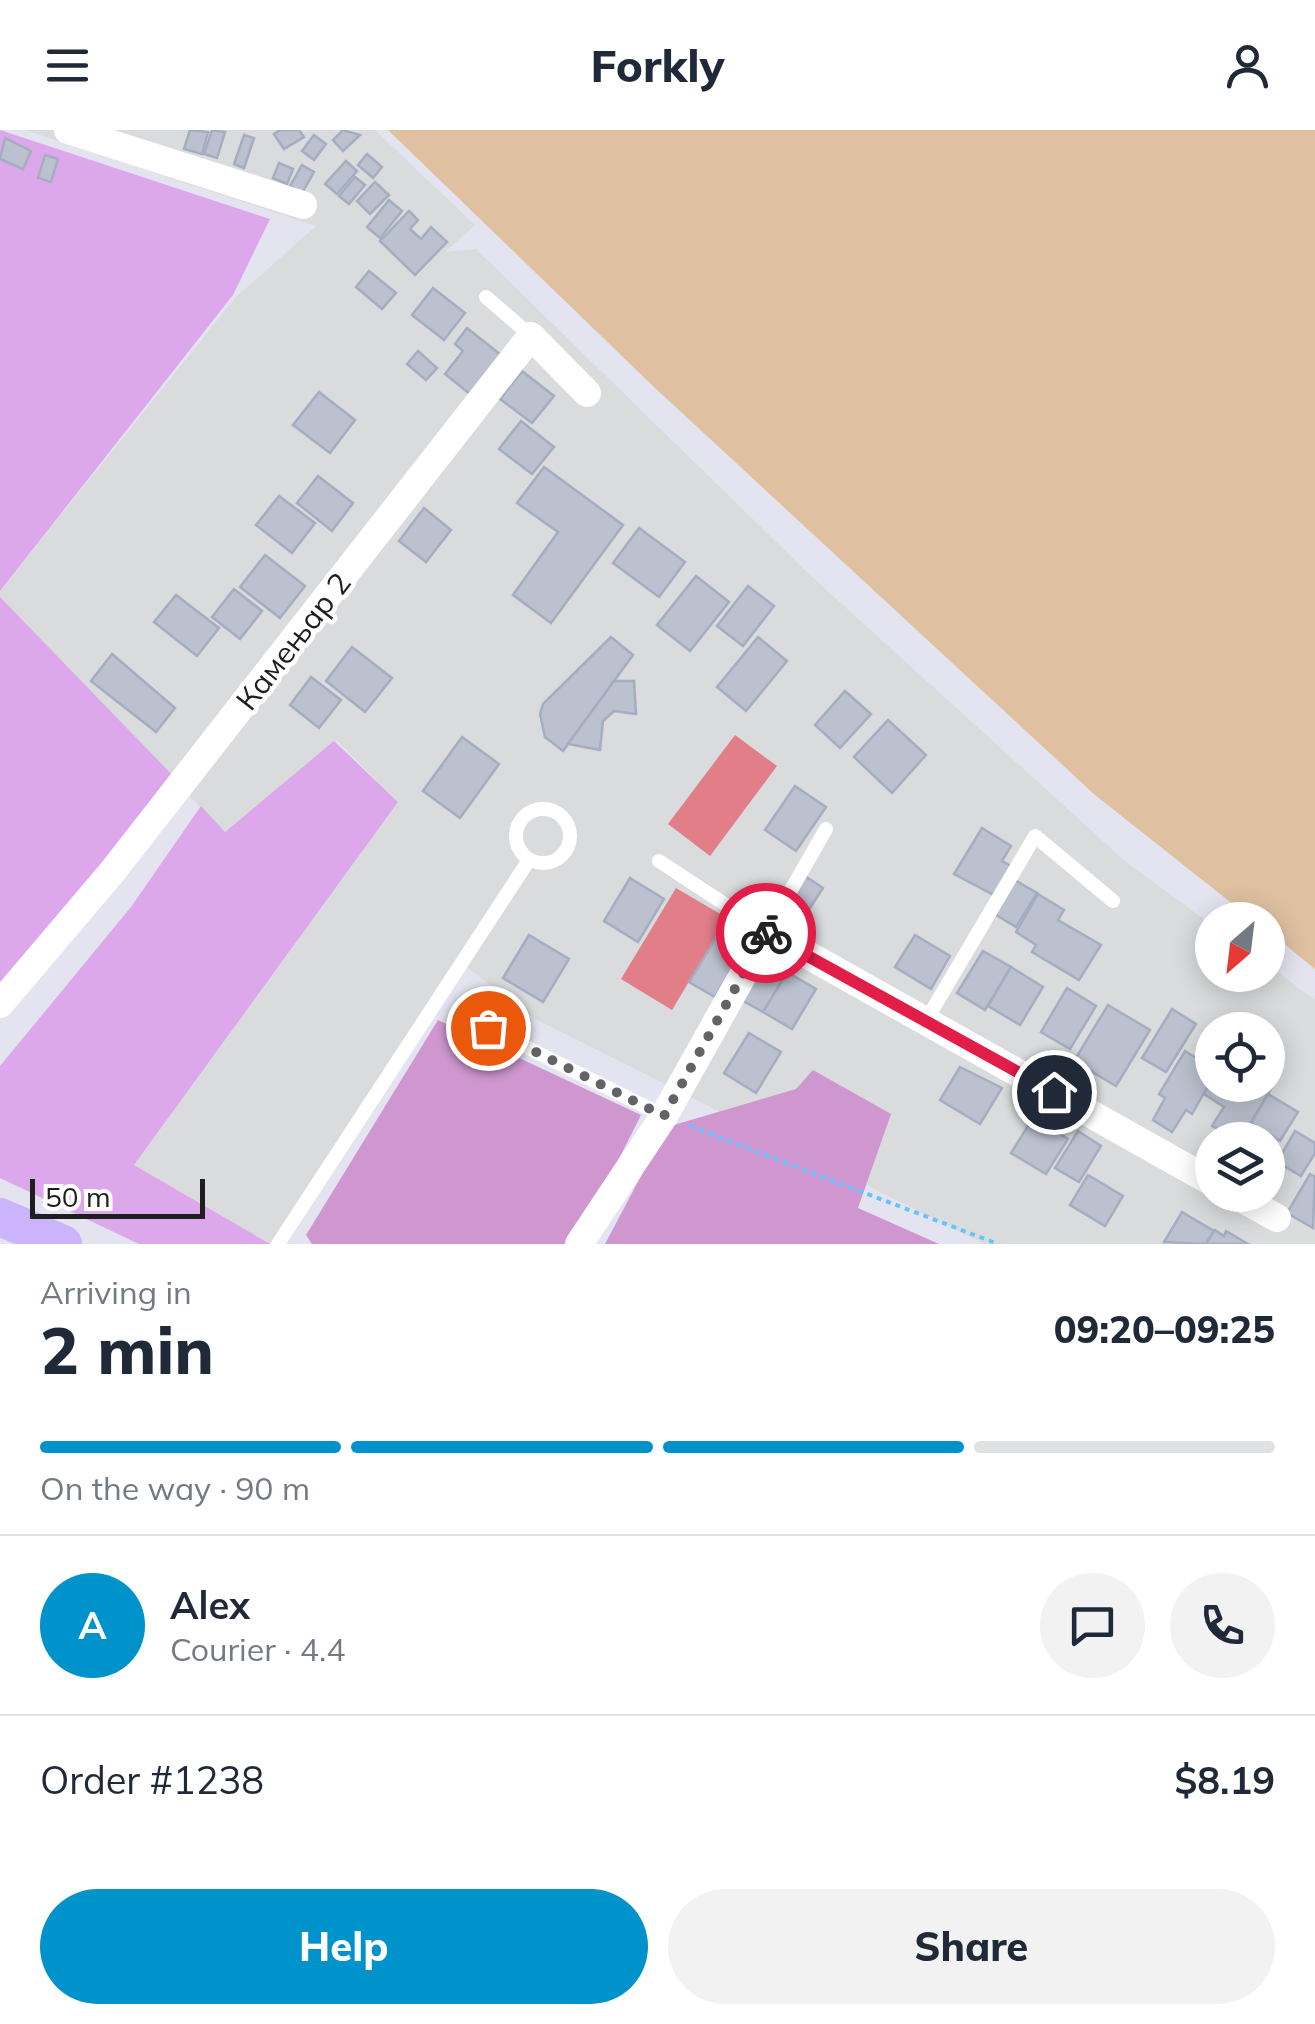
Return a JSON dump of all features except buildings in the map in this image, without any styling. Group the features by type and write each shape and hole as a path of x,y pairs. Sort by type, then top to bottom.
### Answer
{"street":[{"path":"68,130 137,140 302,205"},
{"path":"532,336 587,393"},
{"name":"Камењар 2","path":"0,1004 112,872 532,336"},
{"path":"579,1244 664,1116 767,932 1195,1172"},
{"path":"1266,1212 1277,1218"},
{"path":"0,1217 64,1244"}],"lane":[{"path":"486,296 532,336"},
{"path":"659,860 767,932 826,829"},
{"path":"927,1019 1034,836 1113,901"},
{"path":"278,1244 529,860"},
{"path":"488,1028 664,1116"}],"path":[{"path":"664,1116 998,1244"}],"shaded area":[{"path":"0,130 270,219 233,295 0,591"},
{"path":"25,130 375,130 475,225 445,252 476,249 810,575 1126,862 1195,913 1195,992 1285,992 1285,978 1315,1000 1315,1244 984,1244 535,1019 464,965 287,1244 270,1244 134,1165 398,802 337,741 224,832 0,597 0,591 236,297 316,226"},
{"path":"388,130 1315,130 1315,969 1285,945 1285,902 1230,902 1095,795 655,388"},
{"path":"0,597 180,783 0,994"},
{"path":"735,735 777,766 710,856 668,824"},
{"path":"334,741 398,802 134,1165 270,1244 139,1244 0,1178 0,1066 131,907 201,806 225,832"},
{"path":"676,888 727,918 672,1010 621,979"},
{"path":"438,1020 641,1115 576,1244 312,1244 306,1235"},
{"path":"813,1070 891,1114 858,1208 939,1244 605,1244 667,1127 796,1089"}],"way so far":[{"path":"488,1028 664,1116 766,933"}],"route":[{"path":"766,933 1054,1092"}]}
